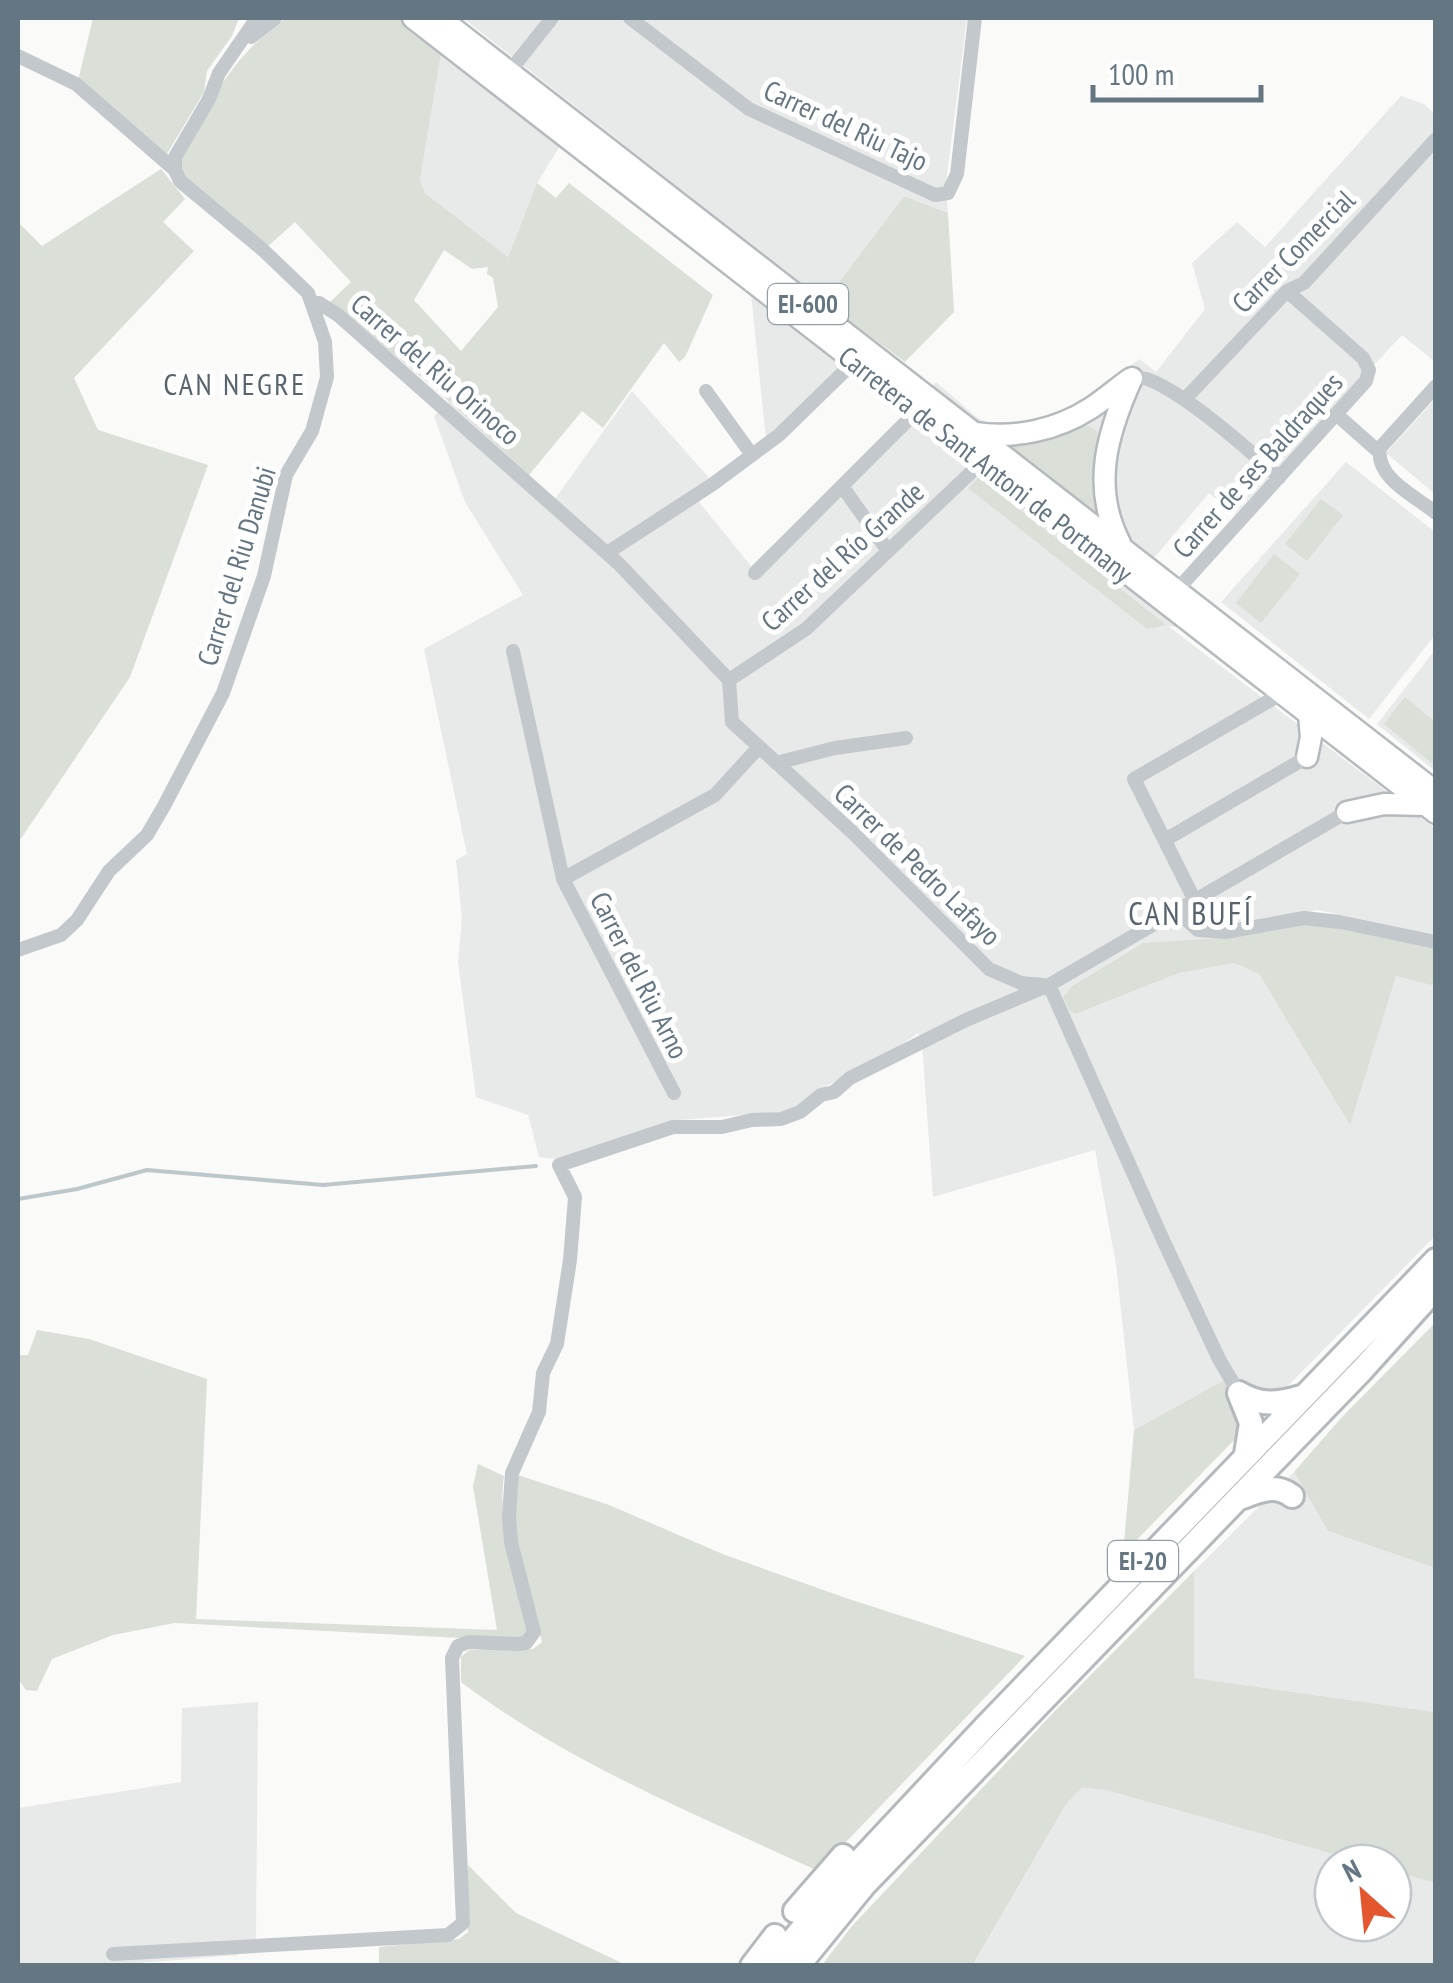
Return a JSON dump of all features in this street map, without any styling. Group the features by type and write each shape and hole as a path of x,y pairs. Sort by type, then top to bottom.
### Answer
{"highway":[{"name":"EI-20","path":"771,1966 853,1868 986,1726 1436,1260"},
{"name":"EI-20","path":"798,1966 888,1860 1361,1371 1436,1288"},
{"path":"1361,1371 1380,1359 1436,1307"},
{"path":"1239,1393 1250,1400 1273,1403 1301,1397"},
{"path":"1239,1393 1251,1423 1246,1454"},
{"path":"1236,1500 1271,1488 1292,1496 1282,1468 1284,1448"},
{"path":"752,1966 862,1835 986,1726"}],"main road":[{"name":"Carretera de Sant Antoni de Portmany","path":"413,18 1282,694"},
{"name":"Carretera de Sant Antoni de Portmany","path":"440,18 1204,612 1432,803"},
{"path":"972,432 1020,436 1080,415 1132,378"},
{"path":"1123,549 1104,499 1112,428 1132,378"},
{"path":"1080,415 1101,426 1109,448"},
{"name":"EI-600","path":"1282,694 1385,774 1432,803"},
{"path":"1307,757 1312,737 1310,716"},
{"path":"1307,757 1341,740"},
{"path":"1346,812 1372,795 1385,774"},
{"path":"1346,812 1384,804 1432,803"}],"street":[{"path":"175,170 174,157 199,118 219,74 257,18"},
{"path":"236,50 275,18"},
{"path":"510,72 552,18"},
{"name":"Carrer del Riu Tajo","path":"630,18 749,109 935,195 948,192 957,174 975,18"},
{"name":"Carrer del Riu Orinoco","path":"18,56 76,84 175,170 180,181 301,284 313,303 319,302 338,314 606,553 728,680"},
{"name":"Carrer Comercial","path":"1186,398 1287,291 1304,283 1436,138"},
{"name":"Carrer de ses Baldraques","path":"1176,590 1366,382 1369,370 1363,358 1287,291"},
{"name":"Carrer del Riu Danubi","path":"18,950 61,935 77,920 109,871 147,835 223,693 264,576 286,475 312,431 322,403 327,378 325,342 313,303"},
{"path":"606,553 779,435 855,361"},
{"path":"1132,378 1146,377 1186,398 1279,478"},
{"path":"1379,452 1436,386"},
{"path":"706,391 752,454"},
{"path":"755,573 918,410"},
{"path":"1336,414 1379,452 1385,472 1436,513"},
{"name":"Carrer del Río Grande","path":"728,680 806,629 983,461"},
{"path":"842,486 888,552"},
{"name":"Carrer del Riu Arno","path":"513,651 563,879 674,1094"},
{"name":"Carrer de Pedro Lafayo","path":"728,680 732,722 852,830 989,969 1021,983 1049,985"},
{"path":"1194,899 1134,779 1282,694"},
{"path":"776,763 835,748 906,738"},
{"name":"Carrer del Riu Arno","path":"563,879 715,795 759,747"},
{"path":"1165,840 1307,757"},
{"path":"113,1954 448,1935 463,1924 452,1658 458,1646 468,1642 526,1643 534,1632 511,1542 510,1502 512,1473 539,1412 543,1373 557,1344 570,1260 575,1197 559,1166 674,1128 722,1127 781,1119 800,1112 850,1078 966,1020 1049,985 1346,812"},
{"path":"1175,910 1198,930 1226,932 1304,918 1436,942"},
{"path":"18,950 18,965"},
{"path":"1049,985 1157,1226 1239,1393"}],"shaded area":[{"path":"93,18 239,18 232,36 207,71 204,92 165,157 78,81"},
{"path":"286,18 400,18 442,48 420,180 425,193 508,257 537,183 556,198 569,183 713,295 685,357 679,362 664,343 603,428 582,411 529,475 432,386 330,302 351,282 295,222 266,248 183,178 179,168 182,157 214,98 237,64","holes":["444,250 472,269 488,267 498,307 461,351 414,300"]},
{"path":"463,18 967,18 946,183 948,213 904,196 824,302"},
{"path":"442,48 562,143 537,183 508,257 425,193 420,181"},
{"path":"1401,96 1424,104 1436,115 1435,362 1402,335 1235,514 1209,493 1154,558 1211,608 1196,629 1168,626 1435,828 1435,935 1318,910 1215,926 1219,938 1141,943 1072,986 1063,997 1076,1014 1179,973 1234,963 1259,974 1350,1124 1396,975 1435,986 1435,1236 1282,1392 1261,1398 1224,1380 1134,1430 1116,1264 1095,1150 933,1197 922,1042 918,1033 791,1111 680,1120 555,1159 539,1157 528,1115 476,1097 458,962 462,918 456,860 467,854 424,649 523,595 465,502 434,416 449,402 555,499 632,391 711,480 699,502 751,566 904,421 936,382 979,419 1009,429 1032,425 1081,406 1139,359 1156,372 1205,309 1192,263 1237,222 1265,247"},
{"path":"161,169 185,199 163,222 194,251 74,378 98,430 208,465 130,677 18,843 18,222 42,246"},
{"path":"904,196 948,213 954,312 905,362 824,302"},
{"path":"751,294 843,367 766,439"},
{"path":"1435,399 1435,494 1386,453"},
{"path":"1084,424 1096,430 1102,442 1105,524 998,442"},
{"path":"1346,462 1435,532 1435,635 1369,719 1221,602"},
{"path":"979,477 1166,625 1147,629 968,488"},
{"path":"1321,499 1343,515 1307,561 1285,544"},
{"path":"1274,554 1300,574 1261,623 1236,603"},
{"path":"1435,650 1435,771 1377,724"},
{"path":"1405,697 1435,722 1435,766 1384,724"},
{"path":"1310,923 1435,948 1435,986 1396,976 1350,1125 1259,974 1234,963 1179,973 1076,1014 1063,997 1072,986 1142,943 1219,938"},
{"path":"1435,1323 1435,1568 1328,1531 1294,1472"},
{"path":"37,1330 89,1339 207,1379 196,1619 497,1630 473,1486 478,1464 504,1476 503,1516 527,1633 520,1639 499,1640 175,1623 113,1635 52,1659 37,1691 26,1690 18,1679 18,1355 28,1355"},
{"path":"1224,1380 1245,1422 1242,1432 1123,1554 1134,1430"},
{"path":"1294,1472 1328,1531 1435,1568 1435,1712 1193,1678 1194,1571"},
{"path":"515,1474 609,1505 725,1555 1025,1656 818,1871 589,1763 461,1682 461,1657 469,1650 533,1649 542,1642 516,1543"},
{"path":"1194,1571 1194,1678 1435,1712 1435,1883 1413,1877 1413,1843 1313,1843 1313,1848 1106,1790 1082,1788 1066,1804 973,1965 822,1965 852,1926"},
{"path":"258,1702 256,1942 238,1955 100,1966 18,1966 18,1808 181,1782 182,1708"},
{"path":"1082,1788 1106,1790 1313,1848 1313,1943 1413,1943 1413,1877 1435,1883 1435,1965 973,1966 1066,1804"},
{"path":"468,1865 516,1913 626,1965 379,1965 379,1947 459,1939 468,1932"}],"waterway":[{"path":"18,1199 77,1189 147,1170 323,1185 536,1166"}],"district":[{"name":"CAN NEGRE","path":"235,383"},
{"name":"CAN BUFÍ","path":"1191,913"}]}
